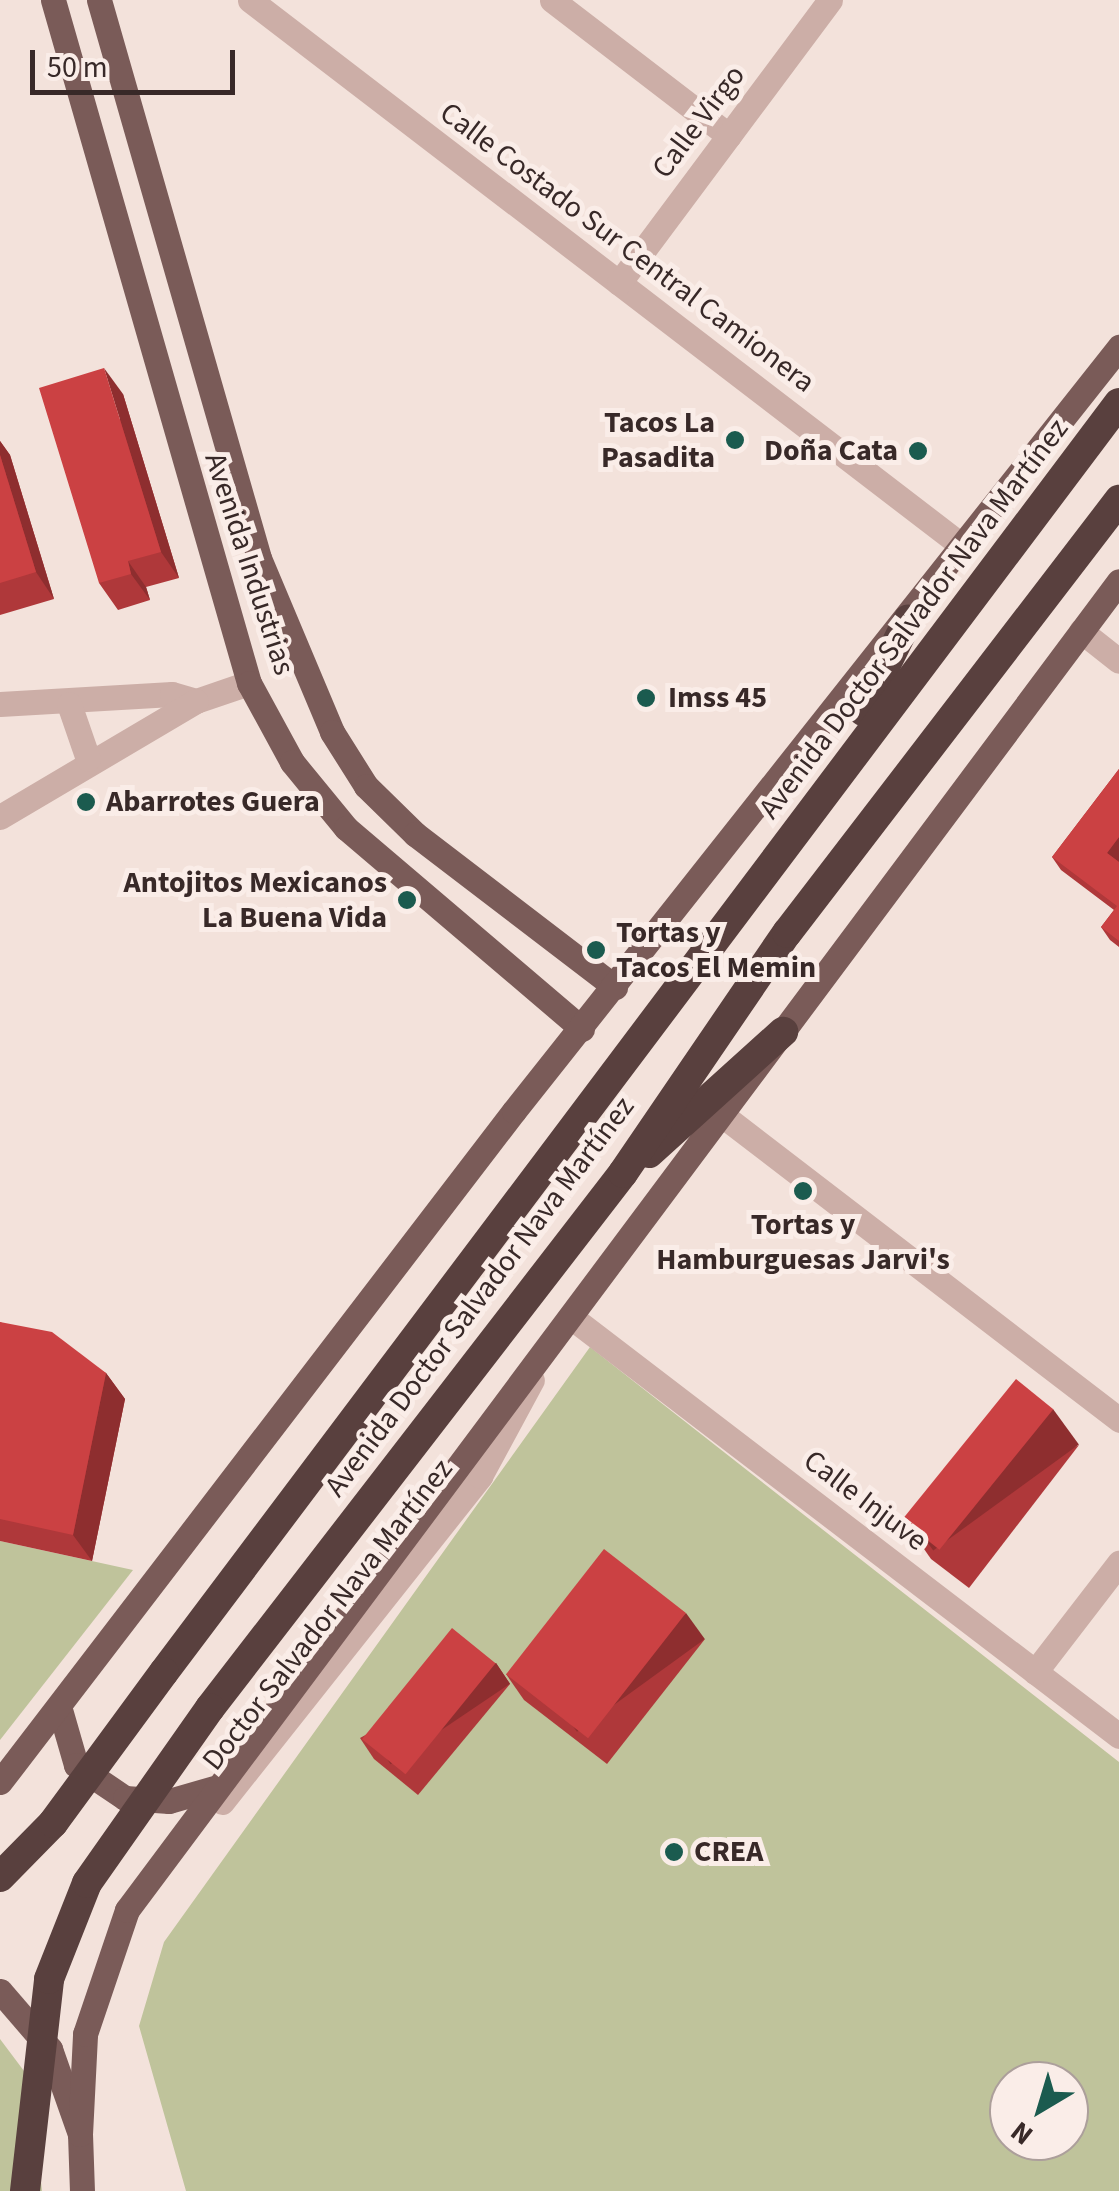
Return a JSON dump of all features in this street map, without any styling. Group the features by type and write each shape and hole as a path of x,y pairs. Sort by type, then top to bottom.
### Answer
{"highway":[{"name":"Avenida Doctor Salvador Nava Martínez","path":"0,1877 53,1822 1119,403"},
{"name":"Avenida Doctor Salvador Nava Martínez","path":"25,2191 48,1980 87,1883 210,1708 623,1173 787,932 1119,500"},
{"path":"818,807 908,620"},
{"path":"623,1173 783,1032"}],"main road":[{"name":"Avenida Industrias","path":"53,0 143,329 250,682 292,762 346,828 582,1029"},
{"name":"Avenida Industrias","path":"99,0 217,424 288,647 366,786 615,987"},
{"path":"143,329 176,346 217,424"},
{"name":"Avenida Doctor Salvador Nava Martínez","path":"0,1782 60,1713 582,1029 965,548 1119,347"},
{"path":"82,2191 80,2134 86,2034 127,1910 220,1793 554,1340 726,1118 783,1032 1119,581"},
{"path":"60,1713 76,1765 125,1798 169,1801 220,1793"},
{"path":"0,1991 50,2049 80,2134"}],"street":[{"name":"Calle Costado Sur Central Camionera","path":"251,0 965,548"},
{"path":"552,0 730,136"},
{"name":"Calle Virgo","path":"620,283 730,136 822,3"},
{"path":"1081,631 1119,661"},
{"path":"0,816 29,806 88,759 180,718 196,701 250,682"},
{"path":"0,704 69,704 172,694 196,701"},
{"path":"69,704 88,759"},
{"path":"726,1118 1119,1420"},
{"name":"Calle Injuve","path":"571,1318 1119,1736"},
{"path":"1035,1672 1119,1563"}],"green space":[{"name":"CREA","path":"590,1347 1119,1762 1119,2191 186,2191 139,2026 164,1942"},
{"path":"0,1541 133,1570 0,1740"},
{"path":"0,2039 30,2079 42,2191 0,2191"}],"building":[{"path":"104,368 161,552 128,561 131,574 99,583 39,388"},
{"path":"0,455 36,572 0,583"},
{"path":"1119,769 1119,837 1107,853 1119,862 1119,941 1101,927 1117,906 1052,857"},
{"path":"0,1322 52,1332 106,1373 73,1535 0,1519"},
{"path":"1016,1379 1053,1409 939,1550 902,1520"},
{"path":"604,1549 686,1613 588,1738 506,1674"},
{"path":"452,1628 496,1663 406,1774 362,1739"}],"place":[{"name":"Tacos La Pasadita","path":"735,440"},
{"name":"Doña Cata","path":"918,451"},
{"name":"Imss 45","path":"646,698"},
{"name":"Abarrotes Guera","path":"86,802"},
{"name":"Antojitos Mexicanos La Buena Vida","path":"407,900"},
{"name":"Tortas y Tacos El Memin","path":"596,950"},
{"name":"Tortas y Hamburguesas Jarvi's","path":"803,1191"},
{"name":"CREA","path":"674,1852"}]}
